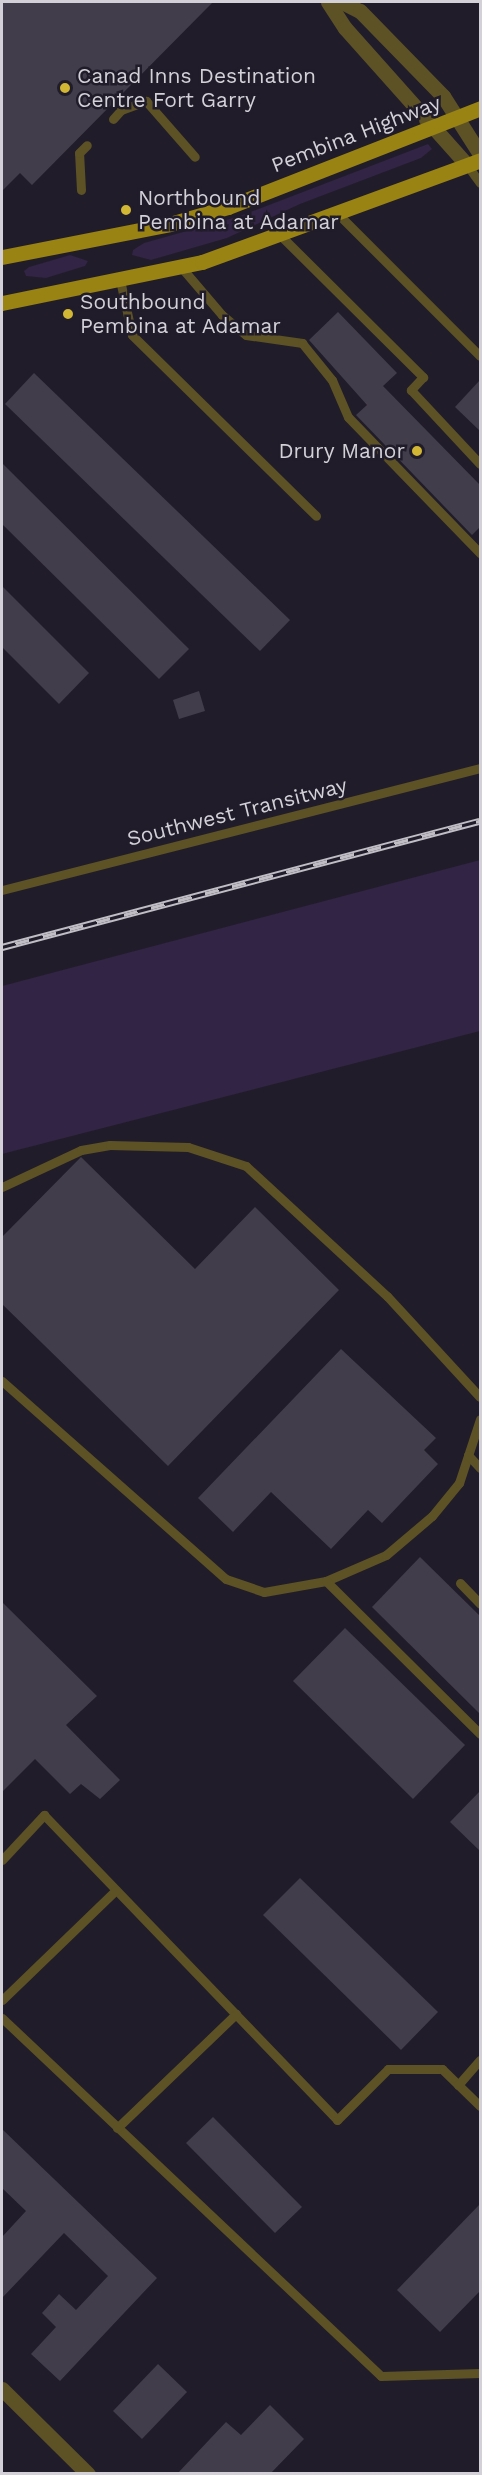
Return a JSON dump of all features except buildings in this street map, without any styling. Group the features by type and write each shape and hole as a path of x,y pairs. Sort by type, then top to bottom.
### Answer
{"main road":[{"name":"Pembina Highway","path":"2,257 170,224 228,207 480,108"},
{"path":"2,303 181,267 280,235 474,163"}],"street":[{"path":"335,3 360,11 443,96 480,154"},
{"path":"335,3 345,28 435,126 474,163"},
{"path":"2,2389 88,2474"}],"lane":[{"path":"112,119 121,110 146,101 195,157"},
{"path":"81,190 79,153 87,145"},
{"path":"474,163 480,183"},
{"path":"337,213 480,357"},
{"path":"280,235 423,377 411,390 480,464"},
{"path":"181,267 222,315 246,335 302,343 332,380 348,417 480,553"},
{"path":"120,280 132,335 316,516"},
{"name":"Southwest Transitway","path":"2,890 480,768"},
{"path":"2,1187 81,1150 110,1145 188,1146 246,1166 387,1296 480,1397"},
{"path":"2,1381 226,1579 264,1592 326,1581 386,1555 432,1516 459,1483 480,1419"},
{"path":"468,1455 480,1468"},
{"path":"326,1581 480,1734"},
{"path":"460,1583 480,1604"},
{"path":"2,1860 44,1815 337,2120 388,2069 442,2069 480,2106"},
{"path":"2,2000 116,1890"},
{"path":"117,2128 236,2014"},
{"path":"2,2018 381,2376 480,2373"},
{"path":"458,2085 480,2060"}],"shaded area":[{"path":"428,144 432,149 421,158 300,204 227,238 151,260 132,255 133,250 144,243 240,216"},
{"path":"70,255 88,261 85,266 46,278 26,276 24,271 29,267"},
{"path":"480,860 480,1031 2,1154 2,986"}],"railway":[{"path":"2,947 480,821"}],"place":[{"name":"Canad Inns Destination Centre Fort Garry","path":"65,88"},
{"name":"Northbound Pembina at Adamar","path":"126,210"},
{"name":"Southbound Pembina at Adamar","path":"68,314"},
{"name":"Drury Manor","path":"417,451"}]}
